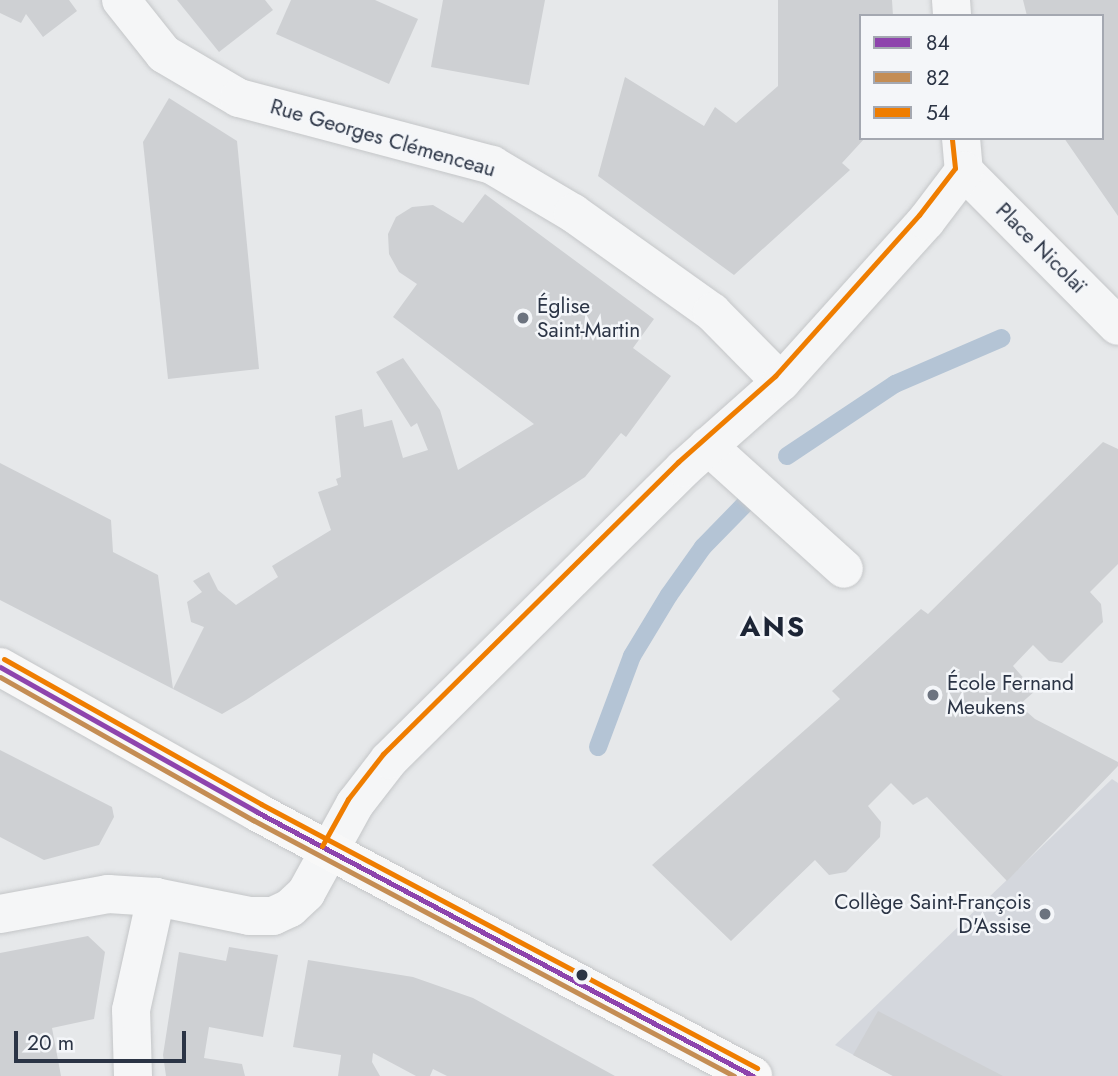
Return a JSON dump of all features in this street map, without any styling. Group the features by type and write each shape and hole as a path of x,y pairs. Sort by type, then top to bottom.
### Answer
{"main road":[{"path":"0,667 330,850 753,1076"}],"street":[{"name":"Rue Georges Clémenceau","path":"121,0 164,54 239,98 492,165 573,213 712,312 780,382"},
{"name":"Place Nicolaï","path":"0,914 72,898 156,897 249,916 272,916 290,908 306,893 355,804 388,760 708,446 780,382 926,221 963,155 1118,326"},
{"path":"708,446 844,569"},
{"path":"133,1076 131,1010 156,897"}],"shaded area":[{"name":"Collège Saint-François D'Assise","path":"1112,779 1118,783 1118,1076 893,1076 835,1045"}],"building":[{"path":"0,0 69,0 77,11 43,37 26,14 21,23 0,13"},
{"path":"177,0 265,0 273,10 219,52"},
{"path":"291,0 375,0 418,19 389,84 276,34"},
{"path":"443,0 545,0 529,85 431,67"},
{"path":"778,0 892,0 893,14 859,14 859,140 863,140 842,163 850,170 734,275 598,176 625,77 704,126 715,107 736,123 778,86"},
{"path":"1023,0 1118,0 1118,216 1065,140 1104,140 1104,14 1026,14"},
{"path":"169,98 237,141 259,369 168,379 143,142"},
{"path":"485,194 654,319 633,348 671,376 626,437 621,433 585,477 246,700 222,714 173,689 204,627 191,622 187,602 202,592 193,581 209,572 218,590 236,605 278,577 272,566 331,530 318,492 338,485 336,479 341,477 335,416 362,409 364,427 392,420 403,458 428,450 417,423 411,427 376,372 403,358 440,410 458,470 534,424 393,317 417,284 399,272 389,254 388,234 396,217 412,207 433,205 463,223"},
{"name":"École Fernand Meukens","path":"1103,442 1118,449 1118,564 1090,592 1101,604 1103,622 1062,663 1049,661 1033,645 1013,666 1035,691 1019,705 1035,719 1118,762 1118,766 1007,881 927,797 913,805 891,783 868,806 881,822 880,837 846,872 829,875 815,860 731,941 652,865 840,699 832,691 921,609 928,614"},
{"path":"0,463 111,520 113,552 158,575 173,689 0,600"},
{"path":"0,750 112,807 114,817 99,845 44,860 0,837"},
{"path":"88,936 105,952 94,1019 52,1028 61,1076 0,1076 0,953"},
{"path":"229,947 278,955 263,1037 209,1027 204,1058 242,1064 245,1076 166,1076 163,1055 179,952 226,961"},
{"path":"308,960 413,977 473,998 615,1076 447,1076 433,1069 430,1076 416,1076 373,1053 372,1062 380,1076 338,1076 341,1055 293,1047"},
{"path":"878,1011 1003,1076 893,1076 853,1055"}],"waterway":[{"path":"787,456 895,384 1002,338"},
{"path":"598,747 632,656 669,595 703,547 746,503"}],"transit line":[{"name":"54","path":"322,846 348,799 383,754 678,462 775,376 919,215 955,168 952,140"},
{"name":"54","path":"4,659 261,804 757,1068"},
{"name":"84","path":"0,667 257,812 753,1076"},
{"name":"82","path":"0,677 253,820 734,1076"}],"place":[{"name":"Église Saint-Martin","path":"523,318"},
{"name":"École Fernand Meukens","path":"933,695"},
{"name":"Collège Saint-François D'Assise","path":"1045,914"}],"district":[{"name":"ANS","path":"773,627"}]}
